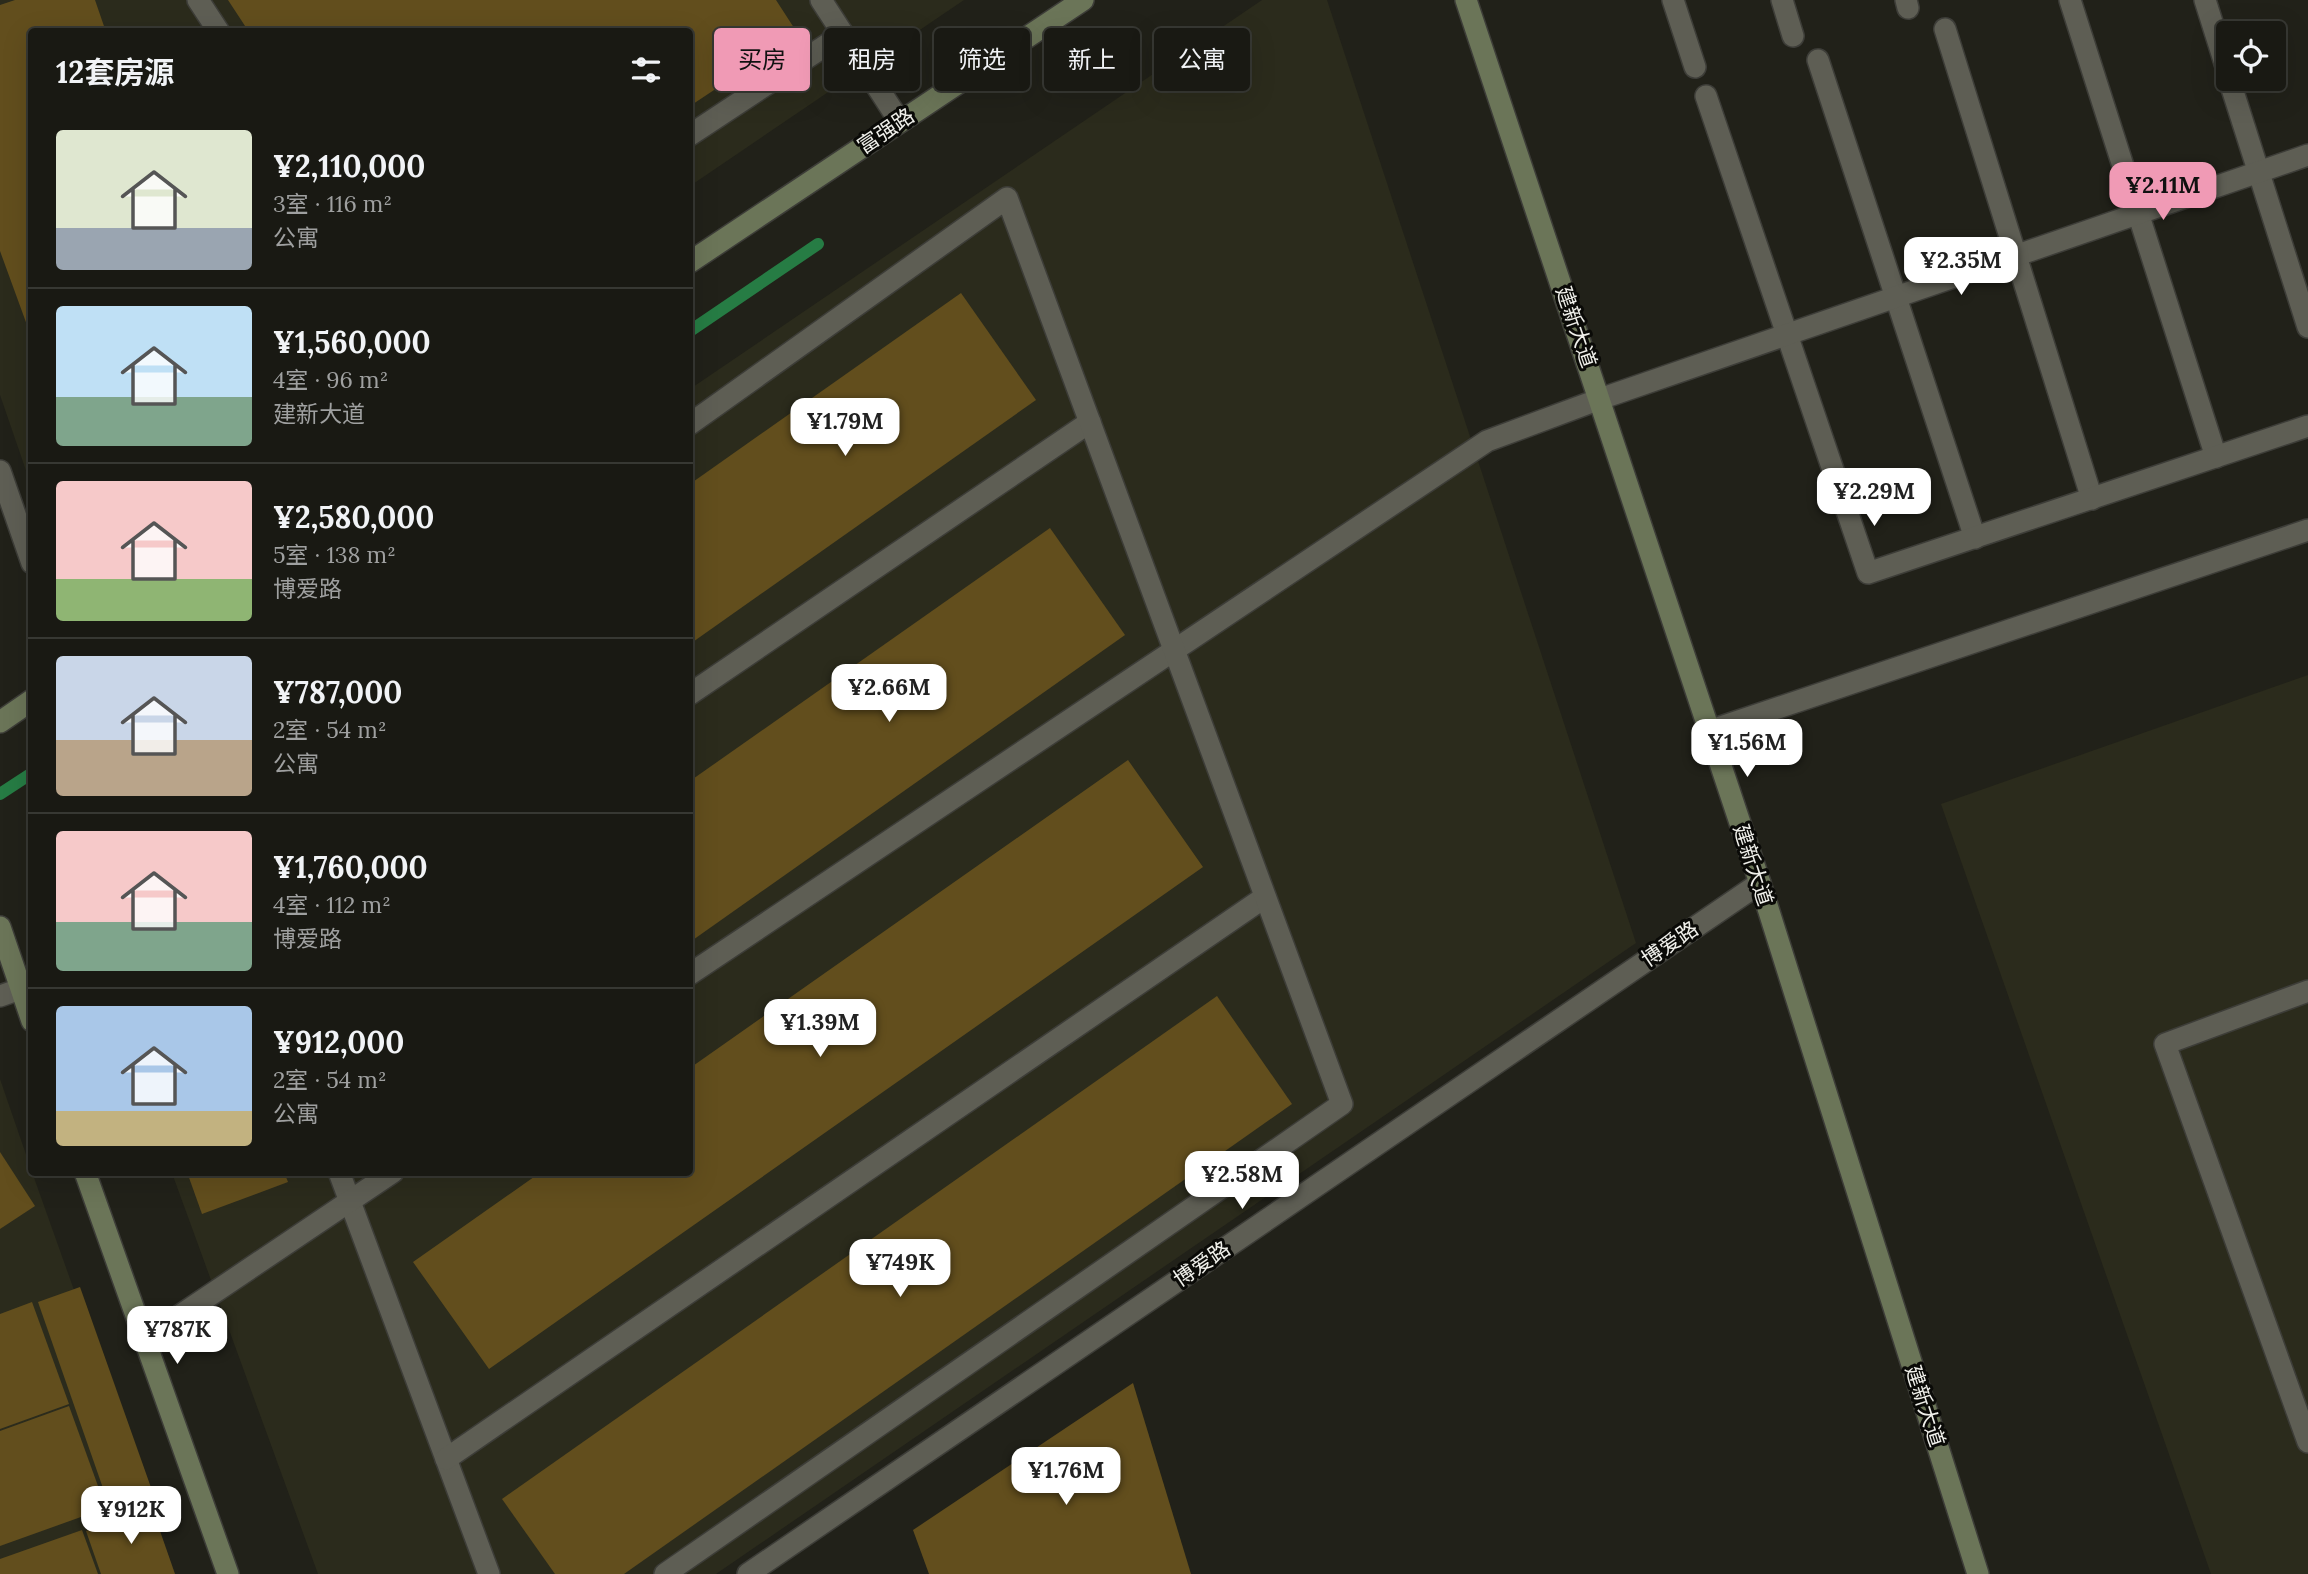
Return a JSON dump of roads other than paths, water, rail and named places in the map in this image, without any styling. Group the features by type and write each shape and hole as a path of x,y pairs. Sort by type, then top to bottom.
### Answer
{"street":[{"path":"198,0 216,28"},
{"path":"821,0 839,28"},
{"name":"富强路","path":"693,260 1083,0"},
{"name":"建新大道","path":"1466,0 1760,883 1978,1574"},
{"path":"1674,0 1695,67"},
{"path":"1782,0 1793,36"},
{"path":"2070,0 2216,457"},
{"path":"2204,0 2216,37"},
{"path":"1945,29 2092,499"},
{"path":"693,133 824,47"},
{"path":"1818,60 1975,538"},
{"path":"880,91 900,122"},
{"path":"2234,91 2308,327"},
{"path":"1706,96 1868,573 2308,426"},
{"path":"693,972 1487,441 1600,399 2308,155"},
{"path":"665,1574 1342,1104 1007,198 693,422"},
{"path":"693,692 1090,422"},
{"path":"0,471 28,551"},
{"path":"1709,731 2308,530"},
{"path":"0,722 28,704"},
{"name":"博爱路","path":"748,1574 1760,883"},
{"path":"446,1459 1265,897"},
{"path":"0,927 10,993 28,1016"},
{"path":"2308,991 2165,1044 2308,1442"},
{"path":"86,1176 228,1574"},
{"path":"340,1176 489,1574"},
{"path":"145,1339 387,1176"}],"waterway":[{"path":"693,329 818,244"},
{"path":"0,794 28,776"}]}
